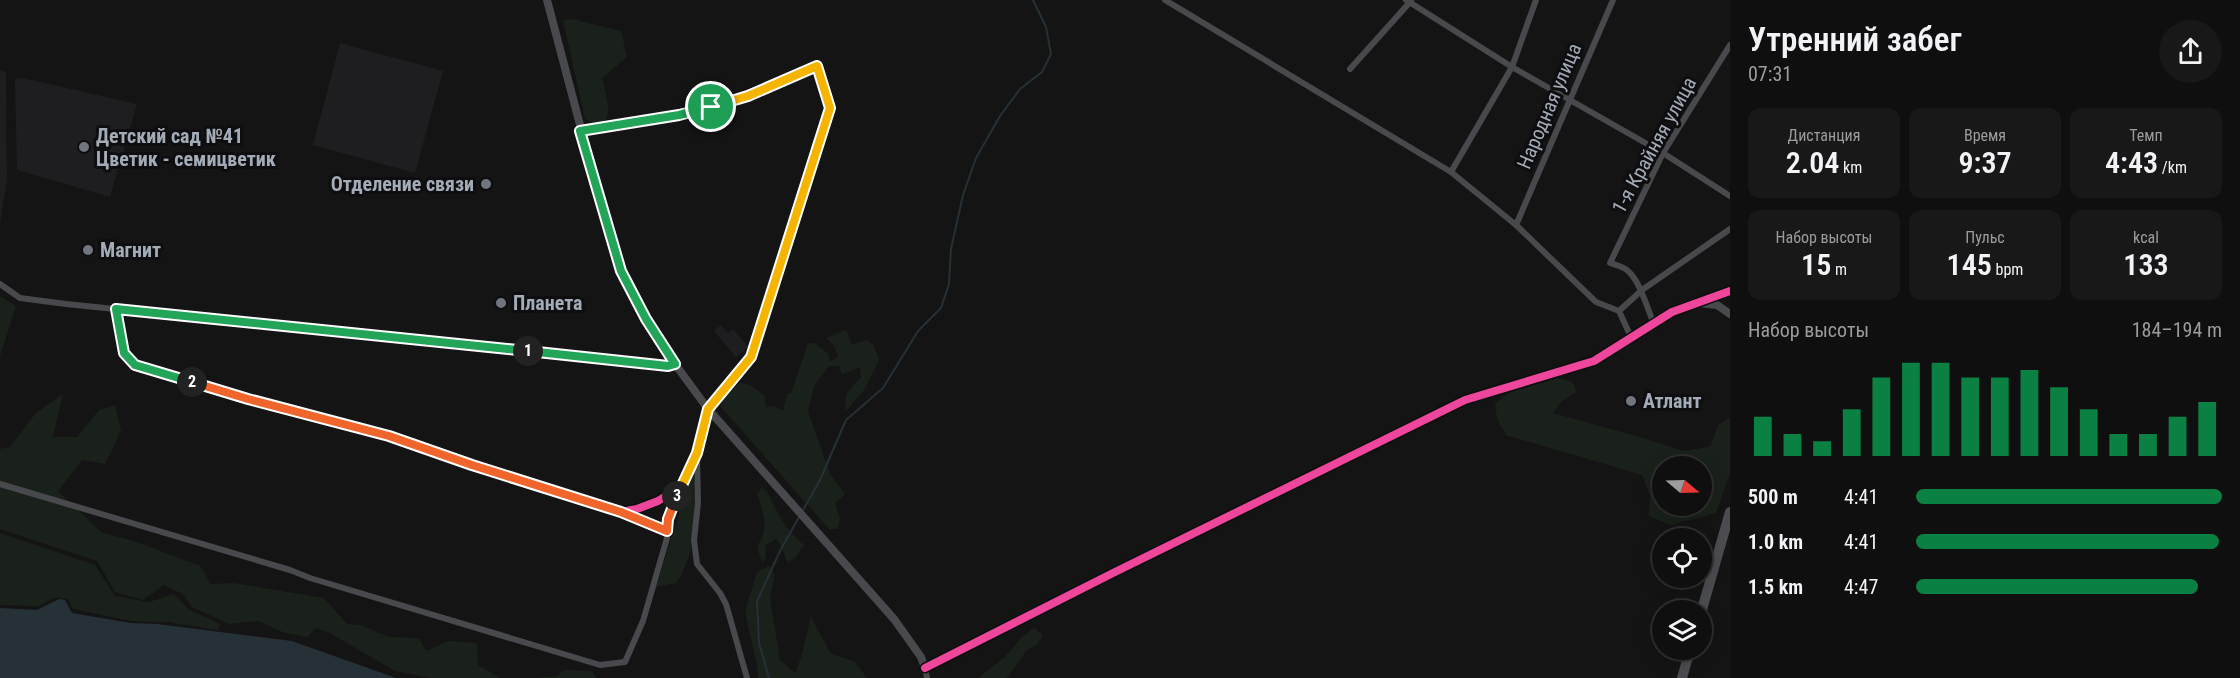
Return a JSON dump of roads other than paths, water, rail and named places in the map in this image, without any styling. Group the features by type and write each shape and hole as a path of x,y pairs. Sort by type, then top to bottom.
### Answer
{"highway":[{"path":"1705,600 1730,512"},
{"path":"1682,678 1687,660"}],"street":[{"path":"547,0 580,131 621,271 646,319 708,409 894,619 921,657 927,678"},
{"path":"1165,0 1451,172 1516,225 1596,302 1619,311 1631,337"},
{"path":"1451,172 1512,67 1536,0"},
{"name":"Народная улица","path":"1516,225 1613,0"},
{"path":"1350,69 1409,1 1512,67 1664,153 1730,196"},
{"name":"1-я Крайняя улица","path":"1642,290 1628,270 1610,263 1664,153 1730,45"},
{"path":"0,484 600,665 625,662 643,621 657,575 668,519 680,487 697,453 708,409 751,357 830,108 817,66 748,96 711,107 679,115 580,131"},
{"path":"1619,311 1642,290 1730,229"},
{"path":"0,284 20,298 668,366 675,364"},
{"path":"1642,290 1643,300 1654,324"},
{"path":"925,668 1465,400 1594,361 1672,312 1730,291"},
{"path":"1692,303 1717,305 1730,314"},
{"path":"116,309 124,353 135,365 248,399 389,436 621,512 667,531"},
{"path":"697,453 698,503 694,540 697,564 726,604 747,678"},
{"path":"621,512 658,501 680,487"}],"waterway":[{"path":"769,678 759,643 757,601 781,549 820,480 846,420 883,388 918,331 941,308 949,284 951,249 963,195 976,158 1000,116 1020,89 1042,72 1051,54 1046,27 1033,0"}],"place":[{"name":"Детский сад №41 Цветик - семицветик","path":"84,147"},
{"name":"Отделение связи","path":"486,184"},
{"name":"Магнит","path":"88,250"},
{"name":"Планета","path":"501,303"},
{"name":"Атлант","path":"1631,401"}]}
